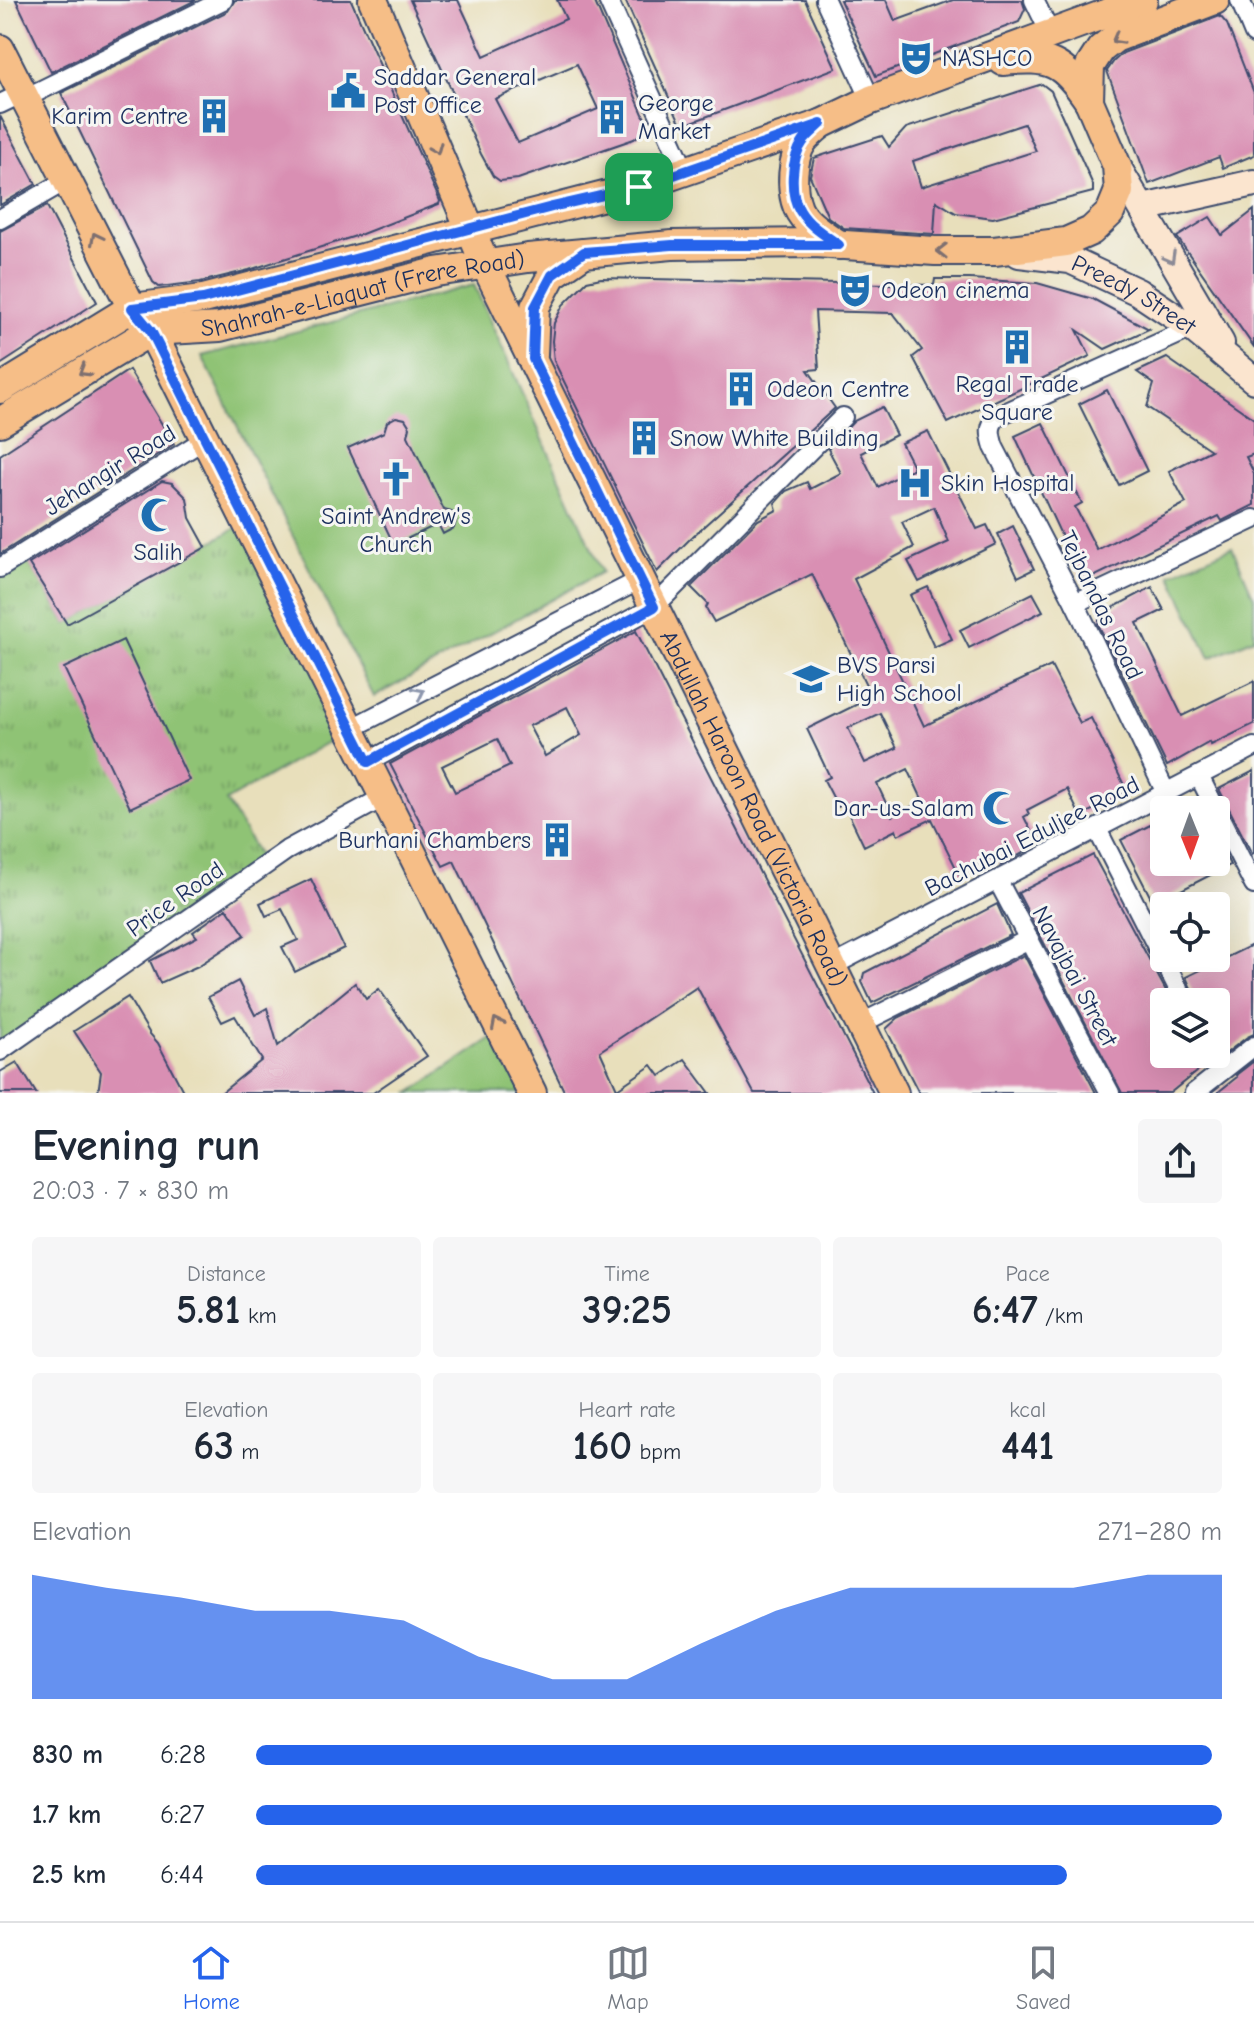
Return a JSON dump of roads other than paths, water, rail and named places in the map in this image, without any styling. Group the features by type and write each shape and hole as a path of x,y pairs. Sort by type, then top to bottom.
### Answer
{"main road":[{"name":"Abdullah Haroon Road (Victoria Road)","path":"373,0 485,264 894,1093"},
{"name":"Shahrah-e-Liaquat (Frere Road)","path":"0,389 132,308 203,299 639,187 821,124 871,100 1143,0"},
{"name":"Shahrah-e-Liaquat (Frere Road)","path":"0,422 151,331 220,327 436,272 584,252 672,245 839,245 994,251 1066,242 1091,231 1110,213 1119,191 1117,166 1089,101 1090,66 1101,49 1115,38 1215,0"},
{"path":"0,49 16,98 67,180 132,308 151,331 532,1093"},
{"path":"932,77 999,61 1030,58 1055,63 1074,79 1089,101"},
{"path":"821,124 803,142 795,156 794,185 798,208 812,226 839,245"},
{"path":"1117,166 1233,363"},
{"path":"1143,208 1254,183"},
{"name":"Preedy Street","path":"994,251 1070,260 1138,292 1192,328 1254,380"},
{"path":"533,359 535,307 552,275 584,252"}],"street":[{"path":"16,98 223,0"},
{"path":"608,0 684,169"},
{"path":"825,0 871,100"},
{"path":"1034,0 1051,35"},
{"path":"1240,0 1254,34"},
{"path":"0,219 67,180"},
{"name":"Tejbandas Road","path":"1166,793 989,433 991,423 998,416 1192,328"},
{"path":"368,762 654,607 843,417"},
{"name":"Jehangir Road","path":"0,568 205,439"},
{"path":"1075,603 1254,519"},
{"path":"350,729 640,580"},
{"name":"Bachubai Eduljee Road","path":"832,966 1254,747"},
{"path":"1199,776 1254,885"},
{"name":"Price Road","path":"0,1051 287,850 384,797"},
{"path":"1097,829 1178,988"},
{"name":"Navajbai Street","path":"998,881 1110,1093"},
{"path":"860,1024 1029,939"},
{"path":"1230,1056 1254,1046"},
{"path":"1194,1093 1212,1068"}],"place":[{"name":"NASHCO","path":"916,58"},
{"name":"Saddar General Post Office","path":"348,91"},
{"name":"Karim Centre","path":"214,116"},
{"name":"George Market","path":"612,117"},
{"name":"Odeon cinema","path":"855,290"},
{"name":"Regal Trade Square","path":"1017,347"},
{"name":"Odeon Centre","path":"741,389"},
{"name":"Snow White Building","path":"644,438"},
{"name":"Saint Andrew's Church","path":"396,479"},
{"name":"Skin Hospital","path":"915,483"},
{"name":"Salih","path":"158,515"},
{"name":"BVS Parsi High School","path":"811,679"},
{"name":"Dar-us-Salam","path":"1000,808"},
{"name":"Burhani Chambers","path":"557,840"}]}
